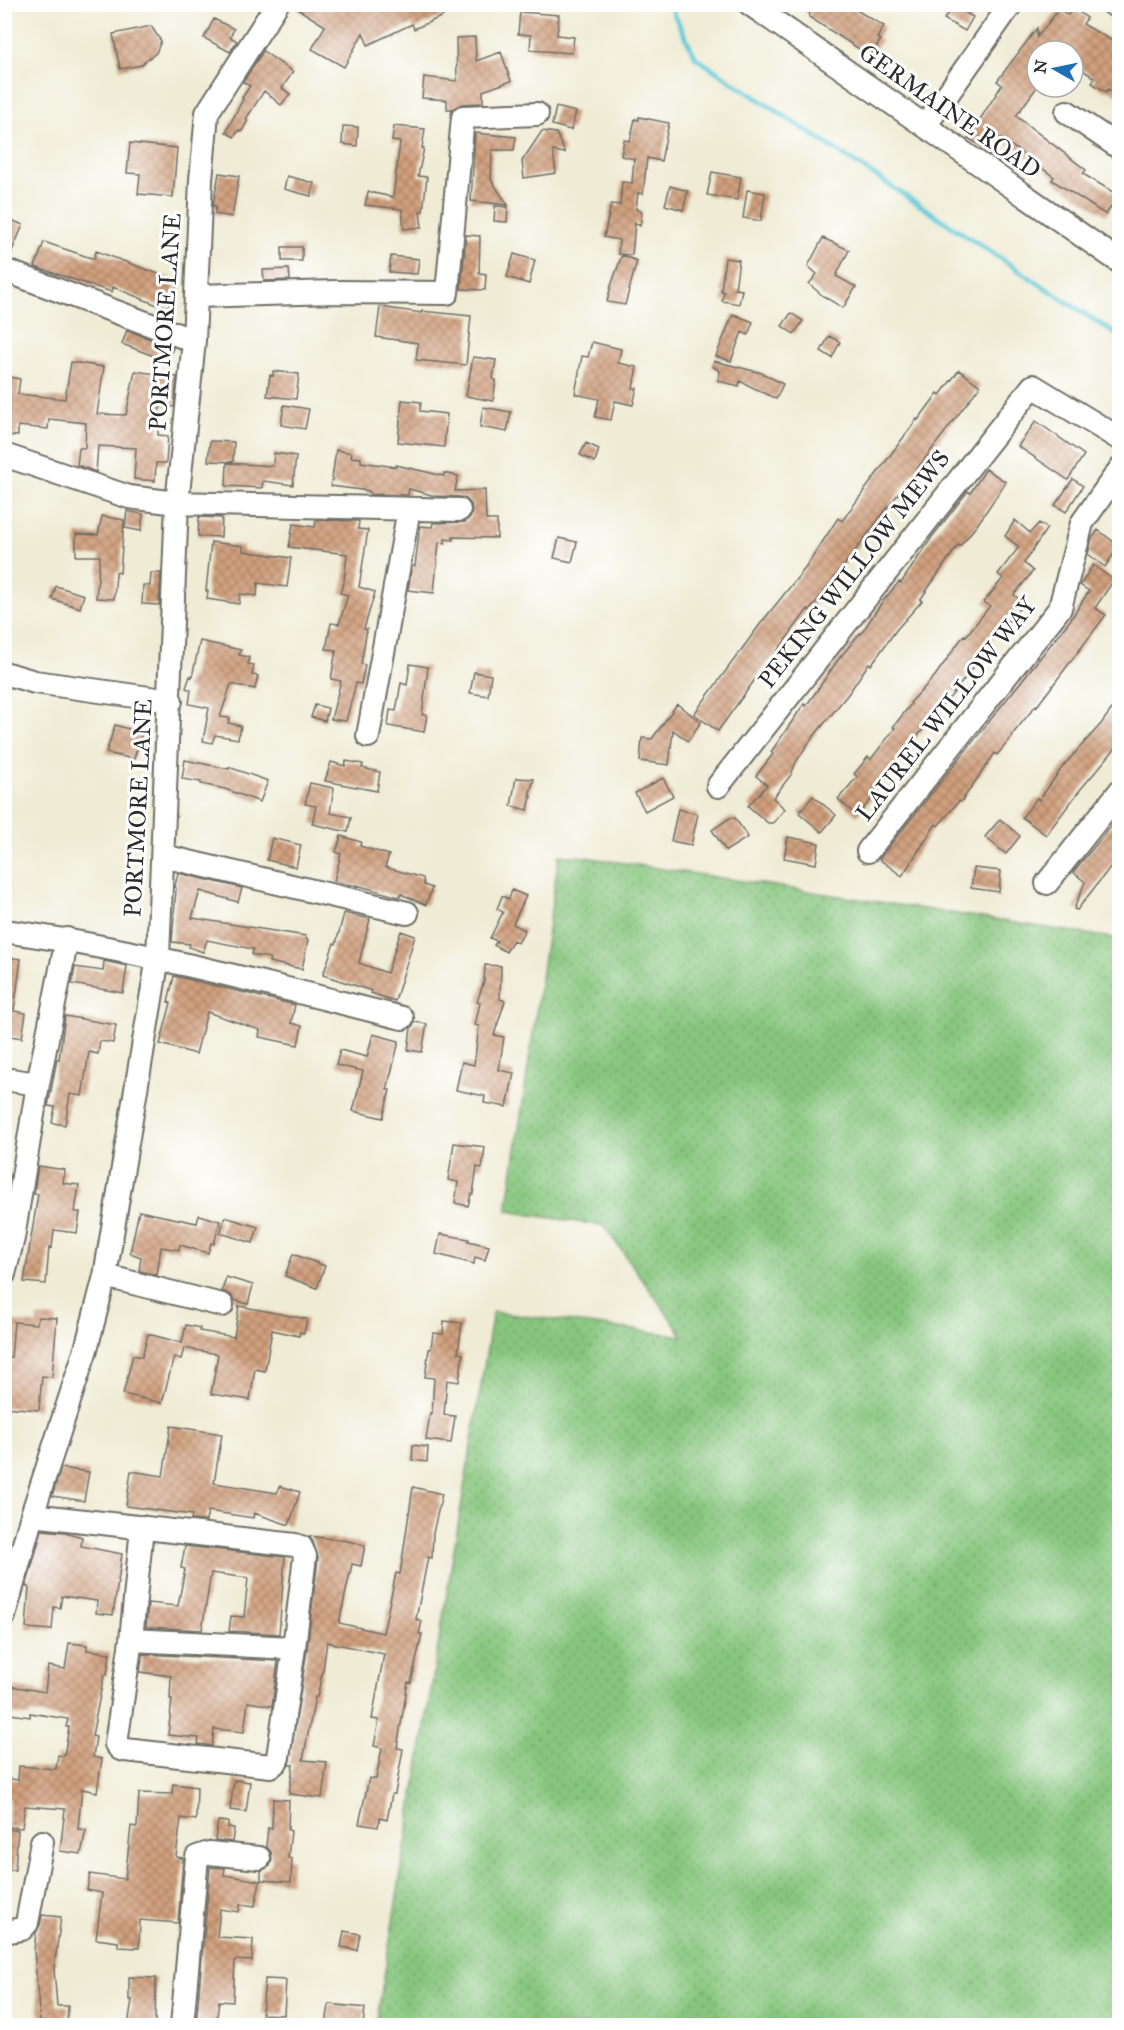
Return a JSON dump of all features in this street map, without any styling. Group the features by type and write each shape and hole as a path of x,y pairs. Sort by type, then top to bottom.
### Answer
{"street":[{"name":"PORTMORE LANE","path":"4,1616 32,1515 86,1348 105,1276 158,957 171,702 177,503 194,341 201,180 207,113 277,4"},
{"name":"GERMAINE ROAD","path":"750,4 1119,262"},
{"path":"925,126 1011,4"},
{"path":"1113,4 1119,9"},
{"path":"1068,112 1119,148"},
{"path":"196,296 336,292 447,293 463,117 537,114"},
{"path":"4,270 194,341"},
{"name":"PEKING WILLOW MEWS","path":"718,786 1033,386 1119,439"},
{"path":"4,455 129,497 177,503 459,510"},
{"name":"LAUREL WILLOW WAY","path":"868,851 1060,608 1082,523 1119,468"},
{"path":"368,736 409,509"},
{"path":"4,673 34,682 171,702"},
{"path":"1047,883 1119,791"},
{"path":"163,856 407,913"},
{"path":"4,931 67,939 158,957 402,1018"},
{"path":"4,1274 9,1237 67,939"},
{"path":"4,1079 38,1084"},
{"path":"105,1276 222,1305"},
{"path":"32,1515 142,1527 301,1547 305,1556 294,1648 278,1756 271,1766 120,1749 116,1744 131,1640 142,1527"},
{"path":"131,1640 294,1648"},
{"path":"4,1932 22,1929 27,1923 42,1842"},
{"path":"182,2025 197,1857 209,1853 260,1858"}],"green space":[{"path":"559,855 585,857 1119,939 1119,2025 376,2025 493,1312 683,1336 604,1226 507,1211"}],"building":[{"path":"290,4 438,4 443,16 414,29 412,24 368,45 363,33 344,67 312,49 325,26"},
{"path":"795,4 846,4 884,26 877,38 881,40 870,56 809,17 810,14"},
{"path":"953,5 973,17 965,31 944,19"},
{"path":"1073,8 1087,18 1083,24 1119,45 1119,96 1108,89 1106,92 1092,83 1095,78 1085,72 1085,39 1029,39 1037,28 1037,37 1059,9 1068,15"},
{"path":"520,12 559,15 557,35 574,37 572,53 530,50 531,35 518,34"},
{"path":"214,19 234,29 230,37 237,41 230,52 204,38"},
{"path":"151,26 161,41 156,53 142,65 120,69 113,34"},
{"path":"475,37 476,61 501,52 511,81 483,91 483,103 462,104 452,109 447,109 447,100 422,98 424,77 457,81 456,38"},
{"path":"1025,44 1025,99 1028,99 1016,116 1086,170 1083,174 1118,195 1106,215 1052,180 1054,177 1001,138 992,153 968,138 1002,85 997,81"},
{"path":"263,51 293,72 282,88 290,94 281,105 264,91 246,119 248,120 242,131 239,130 234,137 226,132 250,86 243,82"},
{"path":"556,107 576,112 571,130 552,125"},
{"path":"639,117 669,123 661,161 647,158 643,194 638,193 636,209 642,212 640,226 635,223 632,255 618,254 619,240 604,237 611,204 620,205 622,182 632,183 634,159 621,156 624,140 630,141 635,119 639,120"},
{"path":"343,126 358,127 357,146 342,144"},
{"path":"394,126 425,129 422,148 424,148 418,176 427,177 423,211 420,211 422,227 404,229 402,209 365,205 368,192 393,197 400,142 392,141"},
{"path":"542,131 556,133 565,153 553,151 556,173 524,178 522,161"},
{"path":"475,133 516,137 514,150 492,150 491,180 508,205 471,201"},
{"path":"130,143 177,148 173,197 138,194 140,174 127,173"},
{"path":"712,172 741,177 737,200 707,195"},
{"path":"219,173 239,176 232,217 215,214 216,206 213,206"},
{"path":"287,176 314,183 311,196 284,189"},
{"path":"670,186 688,191 683,210 665,205"},
{"path":"747,190 765,193 761,221 743,218"},
{"path":"495,206 508,207 507,222 494,221"},
{"path":"4,217 23,225 9,258 4,257"},
{"path":"466,235 480,236 479,273 486,274 485,290 461,289"},
{"path":"823,238 849,250 836,276 856,287 843,308 809,284 817,274 808,266"},
{"path":"44,242 94,259 96,251 178,281 167,309 113,287 112,292 35,267"},
{"path":"282,247 302,247 302,261 282,261"},
{"path":"514,254 535,260 529,284 507,277"},
{"path":"622,255 637,261 625,305 607,302"},
{"path":"391,256 419,259 417,274 389,272"},
{"path":"725,258 739,260 735,289 742,290 739,304 722,301"},
{"path":"289,269 290,280 264,281 263,270"},
{"path":"380,307 422,313 422,311 471,316 466,365 416,360 418,343 376,337"},
{"path":"791,313 803,321 794,334 782,326"},
{"path":"733,314 753,322 748,335 742,332 731,361 716,356"},
{"path":"127,330 173,348 167,361 122,344"},
{"path":"829,336 840,342 832,358 821,351"},
{"path":"592,342 621,349 618,363 637,367 633,388 637,388 633,405 615,401 611,420 595,417 599,399 575,394 582,356 588,357"},
{"path":"473,357 496,360 493,401 466,396"},
{"path":"714,361 762,373 783,384 776,399 740,381 739,386 718,381 720,371 712,366"},
{"path":"71,362 104,367 97,414 126,415 135,371 177,377 174,407 160,405 158,435 168,436 166,463 156,463 155,481 134,479 136,448 98,446 96,472 77,465 79,448 85,448 86,423 49,419 48,429 18,426 18,436 4,435 4,376 20,379 18,394 65,399"},
{"path":"959,370 980,386 810,610 808,609 769,660 718,731 694,714 761,623 806,567 838,518 842,521 917,419 938,393 940,395"},
{"path":"273,371 299,374 296,399 267,396 270,375 273,376"},
{"path":"402,400 421,402 420,411 447,414 444,447 398,442"},
{"path":"284,405 309,409 305,429 281,425"},
{"path":"483,407 511,412 507,432 480,427"},
{"path":"1036,421 1084,455 1068,480 1018,446"},
{"path":"210,441 234,442 233,462 208,461"},
{"path":"586,443 599,449 595,462 580,455"},
{"path":"336,450 352,453 351,457 361,458 361,462 396,467 396,465 444,476 444,473 458,476 455,491 485,490 486,520 497,520 497,538 453,537 453,540 445,539 445,543 439,542 434,593 408,590 412,566 415,566 420,526 432,527 433,523 465,522 471,516 471,504 460,497 435,496 409,489 408,495 370,494 369,491 331,486"},
{"path":"274,453 296,456 293,485 263,481 262,488 226,486 227,463 273,466"},
{"path":"986,469 1006,482 977,525 960,546 958,545 920,600 922,601 897,629 871,665 869,663 849,693 810,741 796,762 791,775 773,798 785,809 773,823 768,823 748,806 767,785 756,776 773,754 771,752 804,704 806,706 838,660 861,634 882,602 899,582 901,583 932,537 968,491 970,493"},
{"path":"1073,479 1083,486 1066,512 1055,505"},
{"path":"127,511 143,514 141,531 125,528"},
{"path":"102,516 124,520 120,573 116,572 114,599 96,598 100,556 76,556 76,534 98,535"},
{"path":"199,517 222,518 221,537 198,536"},
{"path":"316,520 359,521 358,529 368,530 359,587 375,592 364,629 367,629 361,664 365,665 361,684 356,683 346,721 331,719 341,681 331,679 336,650 326,649 331,623 339,624 348,595 340,593 344,582 347,554 289,547 293,524 315,527"},
{"path":"1015,520 1030,533 1039,523 1047,528 1024,563 1033,571 1014,595 1024,603 983,650 985,652 952,695 922,726 924,728 857,816 838,799 857,777 854,774 868,757 871,759 895,728 893,727 910,703 935,676 964,635 966,636 990,606 984,602 1003,578 998,574 1019,547 1005,536"},
{"path":"1098,530 1119,546 1105,567 1088,554 1092,538"},
{"path":"559,538 577,542 572,562 554,558"},
{"path":"211,542 243,546 243,551 291,558 287,587 258,583 257,596 240,594 239,604 207,599"},
{"path":"1093,565 1114,580 1095,608 1106,615 1013,736 997,755 995,753 961,802 959,801 938,826 936,824 902,876 879,859 1071,619 1089,591 1080,585"},
{"path":"151,573 161,573 159,605 142,604 143,585 150,586"},
{"path":"56,586 84,595 80,608 52,599"},
{"path":"200,641 241,650 239,655 249,657 248,664 254,665 252,675 258,676 255,689 231,684 220,717 230,718 228,723 241,726 238,739 215,735 212,743 203,741 209,708 189,704 191,690 186,688 190,676 192,677"},
{"path":"410,664 428,667 422,715 427,715 424,732 388,726 390,710 396,711 401,683 407,685"},
{"path":"474,672 491,675 488,696 470,693"},
{"path":"1119,699 1119,744 1046,835 1022,817 1037,798 1039,800 1064,765 1101,724"},
{"path":"677,704 701,722 688,741 673,730 669,765 640,761 642,738 652,739"},
{"path":"315,705 328,708 325,721 311,717"},
{"path":"115,725 142,733 134,759 106,753"},
{"path":"185,760 229,769 229,767 268,781 260,802 225,789 182,779"},
{"path":"346,761 363,764 362,768 380,772 377,791 325,781 331,762 345,766"},
{"path":"516,778 534,779 528,810 511,806"},
{"path":"663,778 673,796 645,811 635,793"},
{"path":"310,783 334,788 330,813 351,817 348,832 312,824 316,806 305,804"},
{"path":"813,796 836,815 822,832 799,813"},
{"path":"678,809 698,814 691,845 671,841"},
{"path":"1119,817 1119,859 1077,910 1074,909 1085,882 1073,872"},
{"path":"730,818 735,818 748,837 726,851 712,830"},
{"path":"1000,819 1020,836 1006,854 985,837"},
{"path":"341,836 361,842 360,846 389,855 385,867 423,878 424,885 432,888 426,905 401,894 399,897 334,881 341,854 336,852"},
{"path":"788,837 819,843 816,864 784,858"},
{"path":"272,838 301,845 296,867 267,860"},
{"path":"974,868 1001,871 999,892 971,888"},
{"path":"178,873 242,888 238,902 200,891 192,918 306,936 308,940 302,969 269,962 270,958 252,955 253,949 207,940 203,952 189,947 190,944 172,942 175,885"},
{"path":"512,890 526,896 513,924 525,930 518,943 513,940 506,952 494,945 497,941 490,938 503,912 497,909 502,896 509,899"},
{"path":"344,913 370,919 359,963 387,973 401,931 415,936 395,1001 323,975 334,943 336,944"},
{"path":"4,957 21,959 14,1011 26,1013 22,1038 4,1035"},
{"path":"104,961 127,966 123,993 72,984 75,967 103,971"},
{"path":"485,965 501,966 500,999 505,1001 494,1035 504,1037 499,1070 514,1073 507,1107 484,1103 485,1096 456,1090 462,1062 474,1065 479,1026 475,1025 480,1003 477,1002 484,981"},
{"path":"174,976 295,1005 291,1023 302,1026 298,1045 259,1037 260,1030 207,1012 196,1054 160,1044 171,1003 168,1002"},
{"path":"65,1016 116,1025 113,1043 100,1041 98,1054 89,1052 82,1096 70,1094 65,1125 52,1123 55,1107 48,1106 57,1059 59,1059"},
{"path":"415,1022 427,1024 422,1052 408,1050 411,1028"},
{"path":"373,1034 399,1041 383,1118 353,1111 363,1071 336,1065 340,1050 367,1057"},
{"path":"454,1143 485,1147 482,1168 477,1167 473,1194 471,1194 468,1206 455,1203 458,1182 448,1180"},
{"path":"38,1166 65,1170 63,1183 79,1185 75,1212 80,1212 77,1233 54,1230 52,1248 49,1247 46,1284 24,1282 38,1194 34,1194"},
{"path":"139,1211 197,1223 199,1215 220,1221 214,1244 211,1243 208,1253 180,1245 179,1250 161,1247 157,1275 139,1271 141,1257 130,1253"},
{"path":"225,1217 258,1227 253,1243 220,1233"},
{"path":"440,1234 469,1239 468,1241 489,1246 485,1260 475,1257 474,1264 436,1254"},
{"path":"293,1254 325,1266 317,1288 285,1276"},
{"path":"226,1277 253,1285 248,1304 234,1300 231,1295 222,1291"},
{"path":"239,1306 307,1319 304,1333 300,1332 299,1336 272,1330 265,1371 255,1369 250,1400 211,1394 218,1354 184,1348 181,1359 174,1357 162,1403 123,1394 133,1355 142,1357 148,1334 182,1343 186,1325 200,1328 199,1331 234,1337"},
{"path":"38,1317 57,1318 52,1377 42,1376 39,1410 4,1407 4,1377 7,1358 11,1358 14,1322 37,1324"},
{"path":"444,1321 462,1323 458,1353 463,1354 459,1382 447,1380 444,1415 455,1416 451,1443 426,1440 430,1413 432,1413 434,1378 425,1377 429,1349 431,1349 433,1333 443,1334"},
{"path":"171,1426 222,1434 214,1483 277,1493 280,1486 300,1492 289,1525 254,1513 253,1518 208,1511 206,1521 191,1520 192,1515 126,1506 131,1471 163,1476"},
{"path":"413,1445 428,1447 427,1462 412,1460"},
{"path":"61,1468 89,1472 84,1501 52,1496"},
{"path":"413,1487 442,1494 433,1533 432,1558 428,1557 416,1619 422,1621 419,1634 422,1634 411,1683 408,1682 397,1748 403,1749 395,1794 392,1794 387,1820 380,1818 378,1827 359,1824 369,1778 376,1779 382,1748 374,1746 379,1720 372,1719 384,1654 327,1642 303,1760 327,1762 322,1798 289,1794 293,1765 289,1765 307,1650 318,1558 309,1536 365,1545 361,1566 352,1564 339,1623 383,1633 396,1573 400,1574"},
{"path":"42,1530 65,1532 82,1537 81,1546 122,1554 113,1615 96,1613 97,1601 62,1596 60,1608 54,1607 52,1630 26,1628 29,1587 26,1587"},
{"path":"185,1546 285,1557 279,1634 229,1631 231,1616 244,1617 248,1578 211,1573 202,1630 146,1627 148,1603 178,1606 185,1569 181,1568"},
{"path":"69,1643 87,1645 87,1650 110,1653 92,1736 96,1737 93,1757 102,1759 97,1792 82,1789 78,1829 86,1830 81,1854 60,1851 65,1809 25,1806 22,1828 7,1827 10,1798 4,1798 4,1778 18,1780 19,1766 56,1769 58,1755 64,1756 69,1727 66,1727 68,1719 30,1713 30,1717 4,1713 4,1685 45,1692 48,1666 65,1669"},
{"path":"143,1654 278,1661 272,1706 248,1702 244,1732 214,1729 212,1746 198,1744 199,1738 168,1735 172,1699 170,1699 171,1676 140,1672"},
{"path":"234,1780 250,1782 246,1812 230,1810"},
{"path":"173,1784 197,1787 196,1820 181,1818 176,1857 183,1858 178,1923 140,1920 139,1948 118,1947 118,1942 96,1939 102,1893 87,1890 90,1874 125,1879 131,1826 137,1827 139,1793 172,1794"},
{"path":"273,1799 289,1800 288,1830 291,1831 288,1858 292,1859 291,1882 261,1880 261,1871 270,1866 272,1860 271,1852 266,1846 268,1828 272,1829"},
{"path":"218,1821 228,1822 228,1827 234,1828 232,1842 215,1840"},
{"path":"4,1829 18,1830 15,1870 4,1870"},
{"path":"210,1867 225,1868 224,1875 260,1881 255,1906 240,1904 239,1912 220,1909 217,1937 253,1939 252,1961 235,1960 233,2002 219,2001 216,2025 196,2025"},
{"path":"42,1915 61,1917 54,1969 57,2006 68,2006 67,2024 40,2022 34,1950 36,1933"},
{"path":"344,1931 360,1934 357,1950 341,1947"},
{"path":"129,1977 156,1978 155,2025 128,2025 132,2000 129,2000"},
{"path":"265,1979 286,1980 284,2015 262,2014"},
{"path":"329,2004 365,2008 363,2025 326,2025"}],"waterway":[{"path":"669,4 696,58 1120,337"}]}
